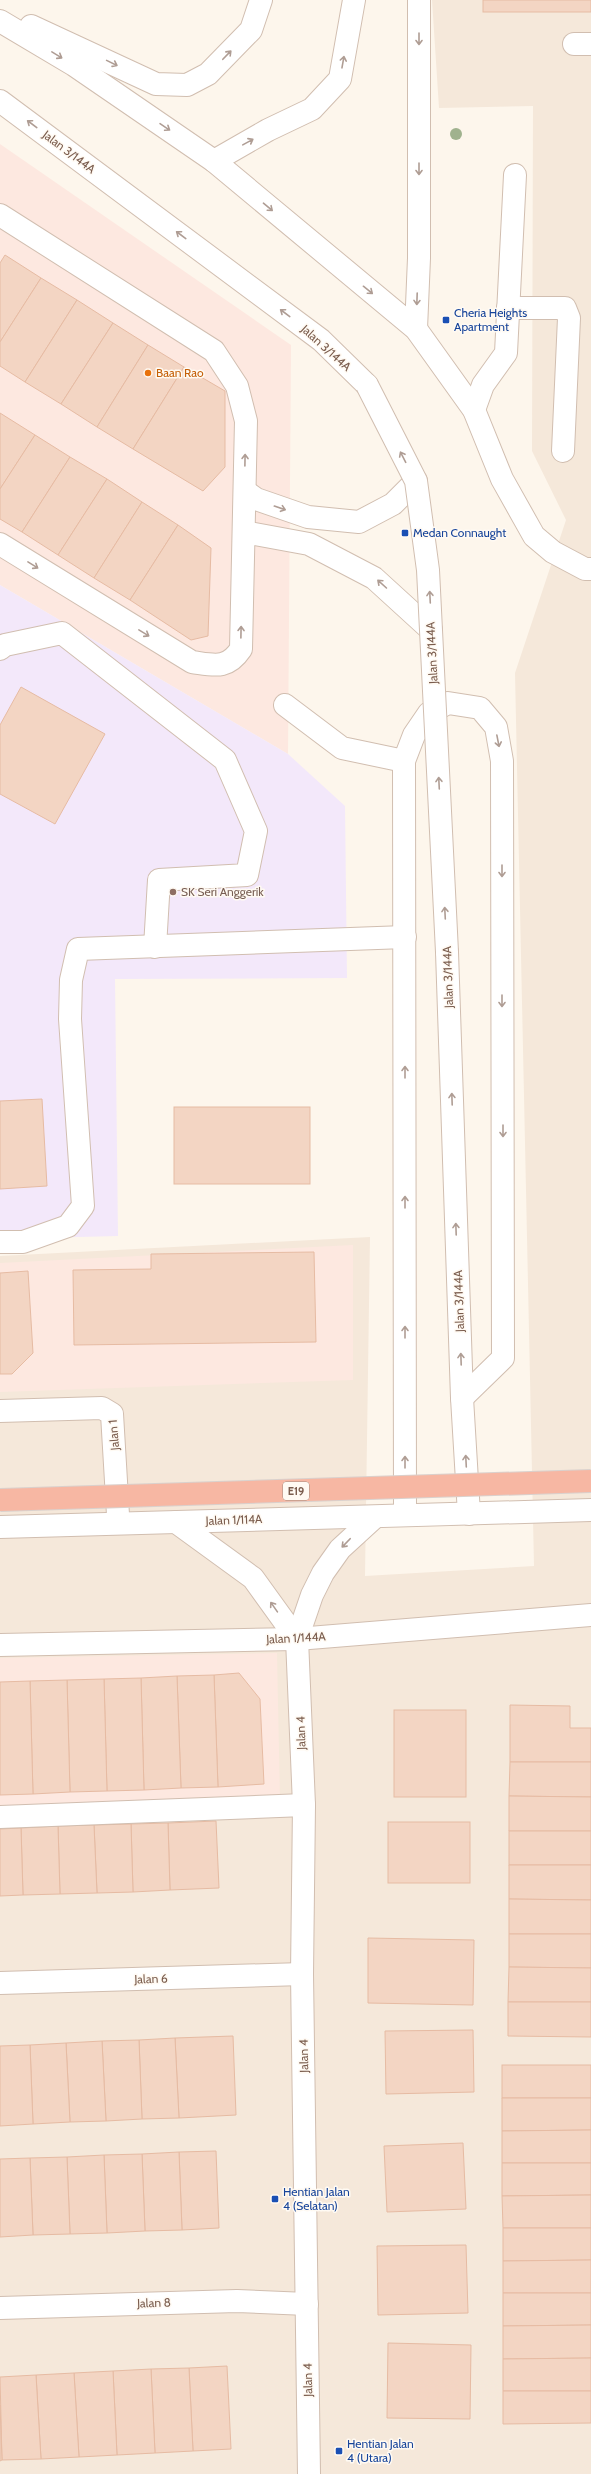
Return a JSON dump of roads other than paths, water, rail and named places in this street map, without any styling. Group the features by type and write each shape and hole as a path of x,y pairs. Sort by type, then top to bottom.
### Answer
{"highway":[{"name":"E19","path":"0,1500 591,1481"},
{"name":"E19","path":"0,1509 591,1490"}],"street":[{"path":"0,13 70,42 156,84 187,85 208,74 251,30 261,0"},
{"path":"214,161 312,109 340,79 354,0"},
{"path":"416,329 419,258 419,0"},
{"path":"0,21 74,65 214,161 416,329 474,410 502,479 534,536 552,552 585,569 591,569"},
{"name":"Jalan 3/144A","path":"0,101 321,340 366,385 416,481 428,570 447,952 462,1398"},
{"path":"474,410 483,385 506,353 515,175"},
{"path":"0,215 214,351 238,386 246,421 241,649 234,659 221,666 192,662 0,544"},
{"path":"508,308 565,308 570,318 563,450"},
{"path":"245,491 256,499 308,517 359,522 393,504 416,481"},
{"path":"244,532 309,544 374,578 431,630"},
{"path":"0,649 5,645 62,633 225,760 256,831 247,875 159,880 155,946"},
{"path":"405,1515 404,762 414,735 429,713 448,703 480,708 496,726 502,762 503,1358 462,1398 469,1514"},
{"path":"285,705 342,748 404,762"},
{"path":"0,1242 23,1242 68,1226 83,1206 70,1019 71,980 78,949 405,937"},
{"name":"Jalan 1","path":"0,1411 102,1408 112,1414 118,1522"},
{"name":"Jalan 1/114A","path":"0,1527 118,1522 375,1517 591,1510"},
{"path":"297,1639 312,1595 324,1573 340,1549 375,1517"},
{"path":"176,1522 253,1578 297,1639"},
{"name":"Jalan 1/144A","path":"0,1645 297,1639 591,1615"},
{"name":"Jalan 4","path":"297,1639 304,1805 302,1974 309,2474"},
{"path":"0,1817 304,1805"},
{"name":"Jalan 6","path":"0,1983 302,1974"},
{"name":"Jalan 8","path":"0,2308 237,2301 307,2304"}],"place":[{"name":"Cheria Heights Apartment","path":"446,320"},
{"name":"Baan Rao","path":"148,373"},
{"name":"Medan Connaught","path":"405,533"},
{"name":"SK Seri Anggerik","path":"173,892"},
{"name":"Hentian Jalan 4 (Selatan)","path":"275,2199"},
{"name":"Hentian Jalan 4 (Utara)","path":"339,2451"}]}
